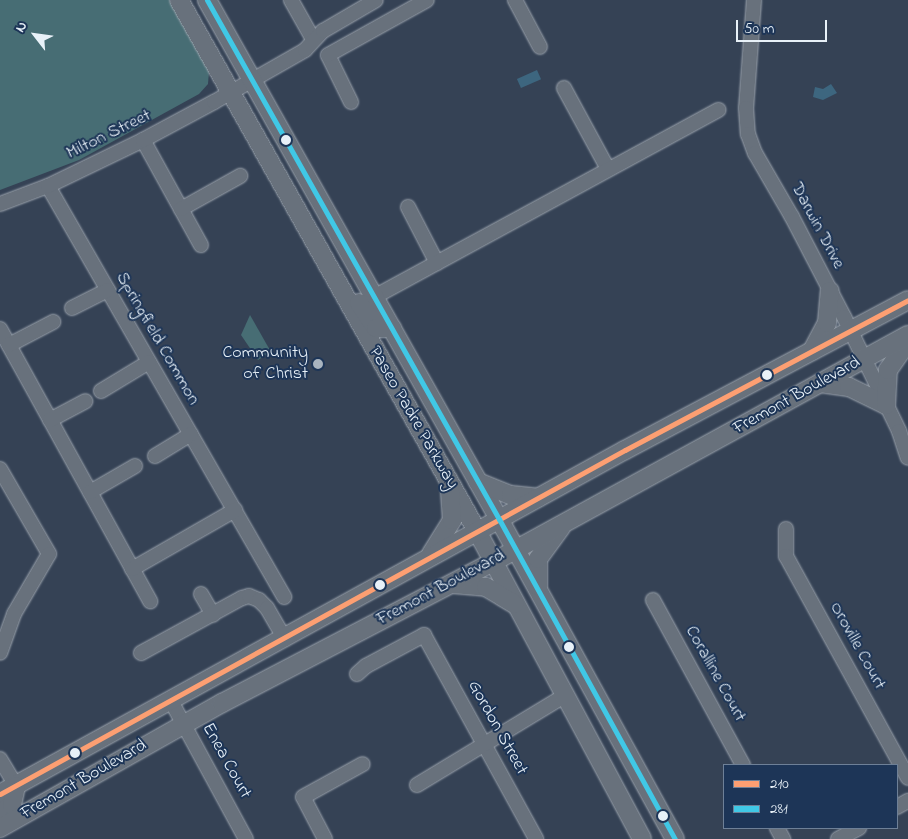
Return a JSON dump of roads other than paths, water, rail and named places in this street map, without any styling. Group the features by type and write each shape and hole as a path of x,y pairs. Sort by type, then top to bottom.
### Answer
{"main road":[{"name":"Paseo Padre Parkway","path":"179,0 323,261 477,531 642,839"},
{"name":"Paseo Padre Parkway","path":"207,0 499,519 675,839"},
{"path":"323,261 348,286 375,326 380,329 392,328"},
{"path":"812,351 827,323 830,292"},
{"name":"Fremont Boulevard","path":"8,790 285,639 499,519 908,300"},
{"name":"Fremont Boulevard","path":"0,828 184,724 493,562 908,335"},
{"path":"820,383 848,387 886,405 888,370 908,341"},
{"path":"478,482 511,495 538,498"},
{"path":"426,560 443,537 452,520 450,483"},
{"path":"539,592 538,560 565,522"},
{"path":"450,584 486,587 515,604"},
{"path":"0,813 14,802 8,790"}],"street":[{"path":"291,0 313,39"},
{"name":"Milton Street","path":"0,204 48,186 143,140 231,93 305,50 322,31 376,0"},
{"path":"352,102 328,55 427,0"},
{"path":"515,0 540,47"},
{"name":"Darwin Drive","path":"754,0 746,108 748,134 864,358 899,431 908,458"},
{"path":"564,88 608,169"},
{"path":"374,297 718,110"},
{"path":"143,140 201,245"},
{"path":"181,209 240,176"},
{"name":"Springfield Common","path":"48,186 284,597"},
{"path":"408,207 437,263"},
{"path":"72,308 108,290"},
{"path":"9,345 53,322"},
{"path":"0,329 150,601"},
{"path":"101,390 149,362"},
{"path":"50,420 85,401"},
{"path":"155,456 191,434"},
{"path":"90,492 135,466"},
{"path":"0,469 49,554 14,614 0,653"},
{"path":"132,569 235,510"},
{"name":"Oroville Court","path":"786,529 786,556 908,778"},
{"path":"201,594 213,615"},
{"path":"141,654 242,598 254,597 266,608 285,639"},
{"name":"Coralline Court","path":"653,600 742,764"},
{"name":"Gordon Street","path":"357,674 366,666 424,635 536,839"},
{"path":"417,784 564,696"},
{"name":"Enea Court","path":"171,701 246,839"},
{"path":"0,759 8,790"},
{"path":"325,839 303,797 363,764"},
{"path":"838,839 856,829"}],"water":[{"path":"537,70 541,79 521,88 517,79"},
{"path":"831,84 837,93 823,100 813,97 815,87 823,89"}],"place":[{"name":"Community of Christ","path":"318,364"}]}
